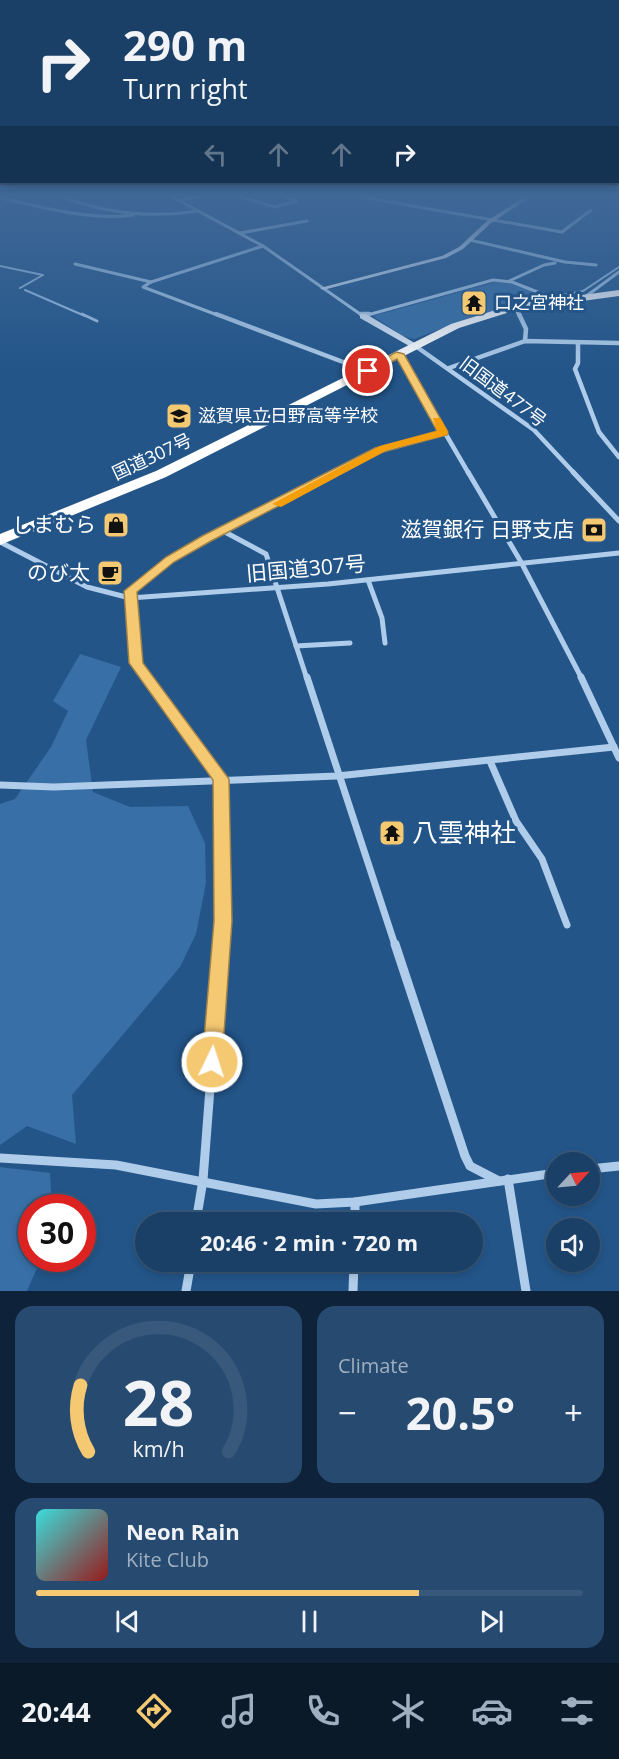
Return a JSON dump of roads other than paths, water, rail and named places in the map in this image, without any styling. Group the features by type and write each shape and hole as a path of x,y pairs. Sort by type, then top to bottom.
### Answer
{"highway":[{"name":"国道307号","path":"2,542 161,474 368,371 414,345 477,317 555,298 585,297 619,292"}],"street":[{"path":"237,254 151,282 143,287 368,371"},
{"path":"275,254 363,316 414,345"},
{"path":"323,288 426,264 450,254"},
{"path":"532,254 565,262 596,265"},
{"path":"508,281 544,265 565,262"},
{"path":"75,264 151,282"},
{"path":"585,297 619,272"},
{"path":"363,316 493,280 508,281 555,298"},
{"path":"515,307 526,329 525,340"},
{"path":"449,368 525,340 619,343"},
{"path":"578,343 578,363 575,369 599,432 619,456"},
{"name":"旧国道477号","path":"414,345 534,430 619,521"},
{"path":"399,354 521,562 571,655 619,758"},
{"path":"198,1212 203,1180 223,921 221,779 136,663 131,591 170,559 383,448 443,432"},
{"path":"223,531 266,554 337,776 371,871 465,1156 470,1166 503,1180"},
{"path":"0,551 2,542"},
{"name":"旧国道307号","path":"2,542 87,587 130,598 278,589 619,553"},
{"path":"368,580 382,618 385,643"},
{"path":"296,646 350,643"},
{"path":"0,785 97,785 337,776 614,747"},
{"path":"490,761 516,821 542,859 567,925"},
{"path":"0,1158 116,1165 203,1180 316,1204 355,1202 546,1174"},
{"path":"600,1168 619,1166"},
{"path":"503,1180 526,1291"},
{"path":"355,1202 355,1212"},
{"path":"186,1291 189,1272"},
{"path":"353,1291 354,1272"}],"waterway":[{"path":"0,266 43,275 20,288"},
{"path":"519,304 583,291 619,267"},
{"path":"25,290 85,316"},
{"path":"82,314 97,321"}],"place":[{"name":"口之宮神社","path":"474,303"},
{"name":"滋賀県立日野高等学校","path":"179,416"},
{"name":"しまむら","path":"116,525"},
{"name":"滋賀銀行 日野支店","path":"594,530"},
{"name":"のび太","path":"110,573"},
{"name":"八雲神社","path":"392,833"}]}
